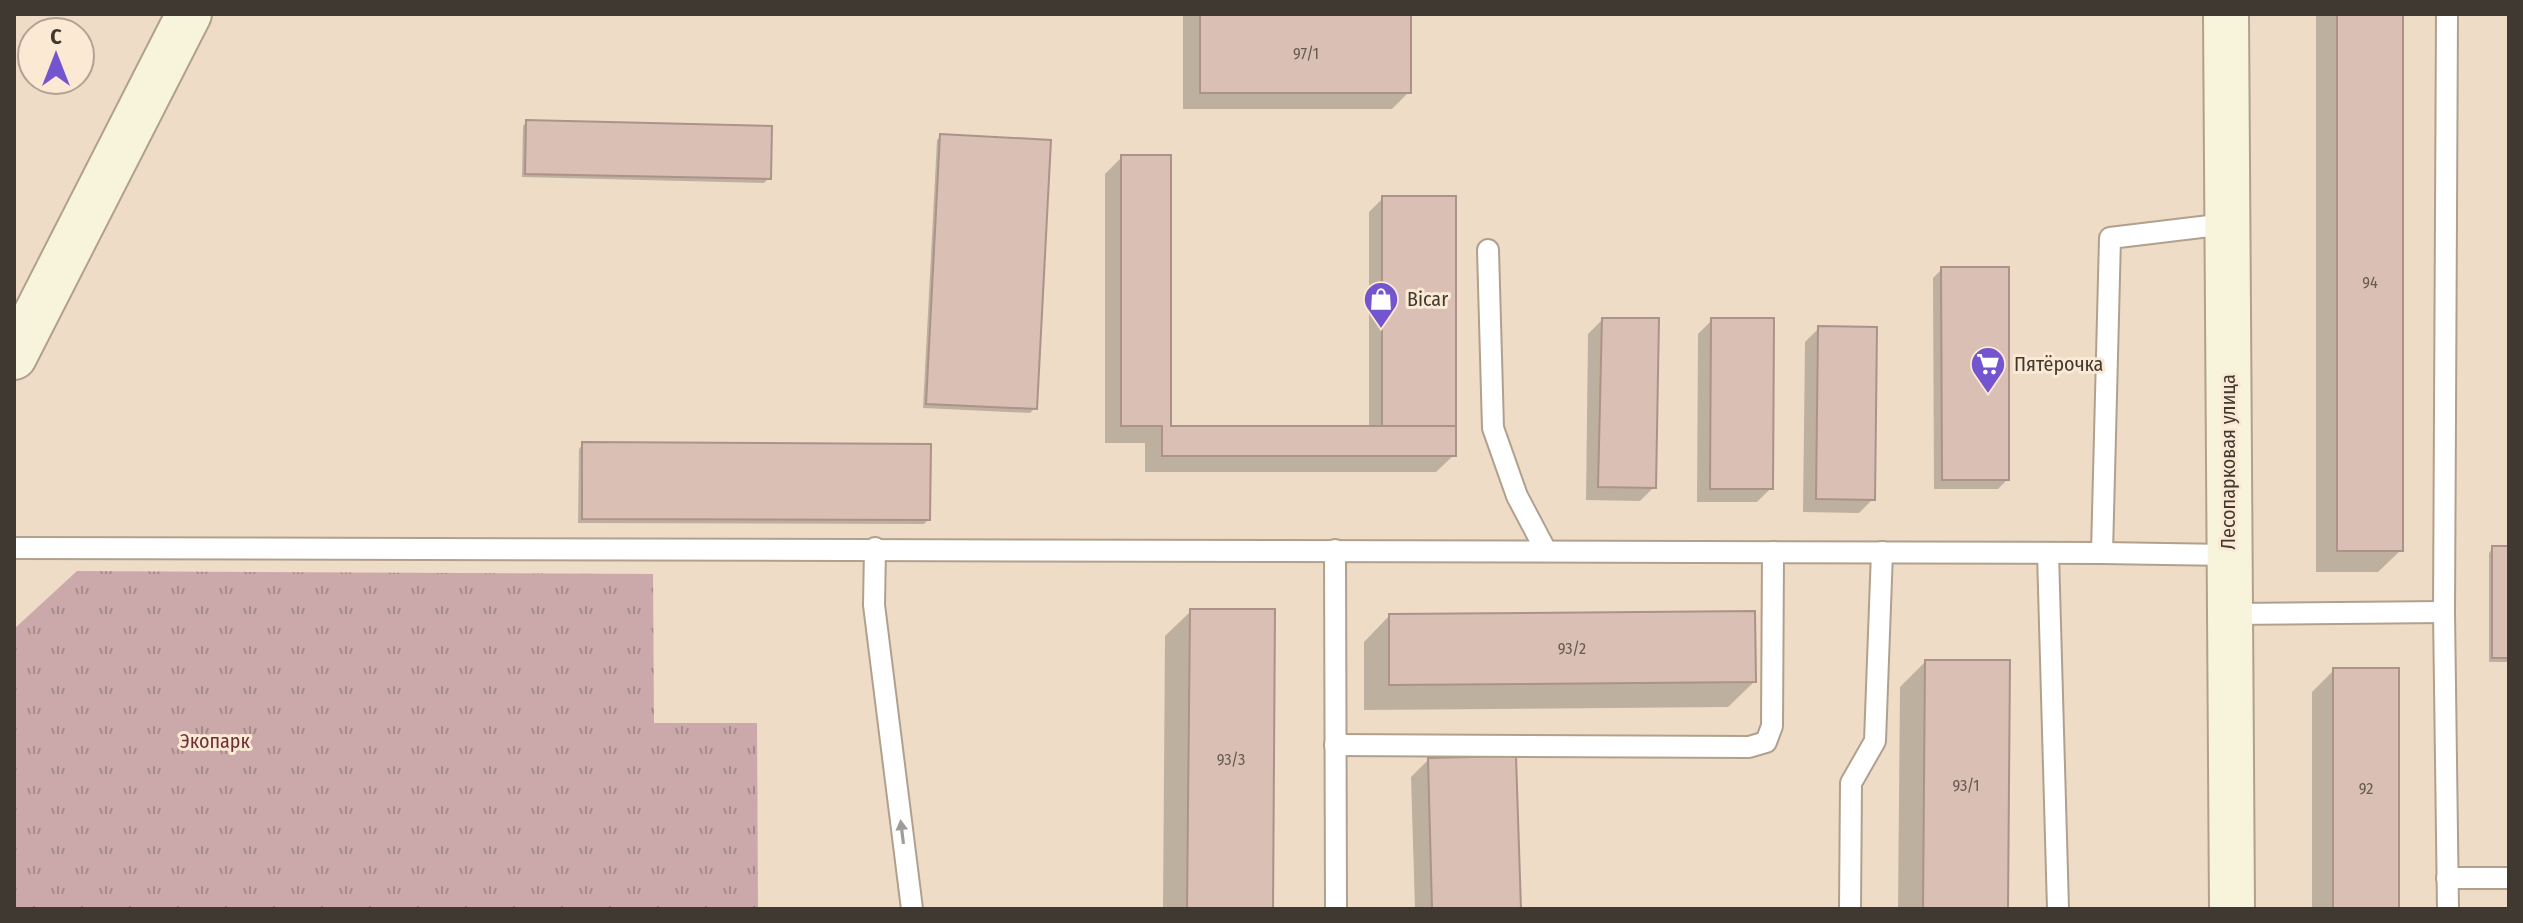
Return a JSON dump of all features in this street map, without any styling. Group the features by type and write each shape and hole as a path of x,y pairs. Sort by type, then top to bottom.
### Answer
{"main road":[{"path":"14,357 189,14"},
{"name":"Лесопарковая улица","path":"2226,14 2232,909"}],"lane":[{"path":"2447,14 2444,612 2448,909"},
{"path":"2102,553 2110,238 2226,224"},
{"path":"1488,250 1493,428 1517,496 1546,551"},
{"path":"14,548 875,548 2228,555"},
{"path":"875,548 874,605 912,909"},
{"path":"1335,550 1336,909"},
{"path":"1335,745 1749,747 1766,742 1772,726 1773,552"},
{"path":"1850,909 1851,783 1875,741 1882,552"},
{"path":"2048,553 2058,909"},
{"path":"2231,614 2444,612"},
{"path":"2447,878 2509,878"}],"green space":[{"name":"Экопарк","path":"77,571 653,574 654,723 757,723 758,909 14,909 14,629"}],"building":[{"path":"1200,14 1411,14 1411,93 1200,93"},
{"path":"2337,14 2403,14 2403,551 2337,551"},
{"path":"526,120 772,126 771,179 525,174"},
{"path":"940,134 1051,140 1037,409 926,404"},
{"path":"1121,155 1171,155 1171,426 1456,426 1456,456 1162,456 1162,426 1121,426"},
{"path":"1382,196 1456,196 1456,426 1382,426"},
{"path":"1941,267 2009,267 2009,480 1942,480"},
{"path":"1602,318 1659,318 1656,488 1598,487"},
{"path":"1711,318 1774,318 1773,489 1710,489"},
{"path":"1818,326 1877,327 1875,500 1816,499"},
{"path":"582,442 931,444 930,520 582,519"},
{"path":"2492,546 2509,546 2509,658 2492,658"},
{"path":"1190,609 1275,609 1273,909 1187,909"},
{"path":"1755,611 1756,682 1389,685 1389,614"},
{"path":"1925,660 2010,660 2008,909 1923,909"},
{"path":"2333,668 2399,668 2399,909 2333,909"},
{"path":"1516,756 1521,909 1432,909 1428,758"}],"place":[{"name":"Bicar","path":"1381,330"},
{"name":"Пятёрочка","path":"1988,395"}]}
